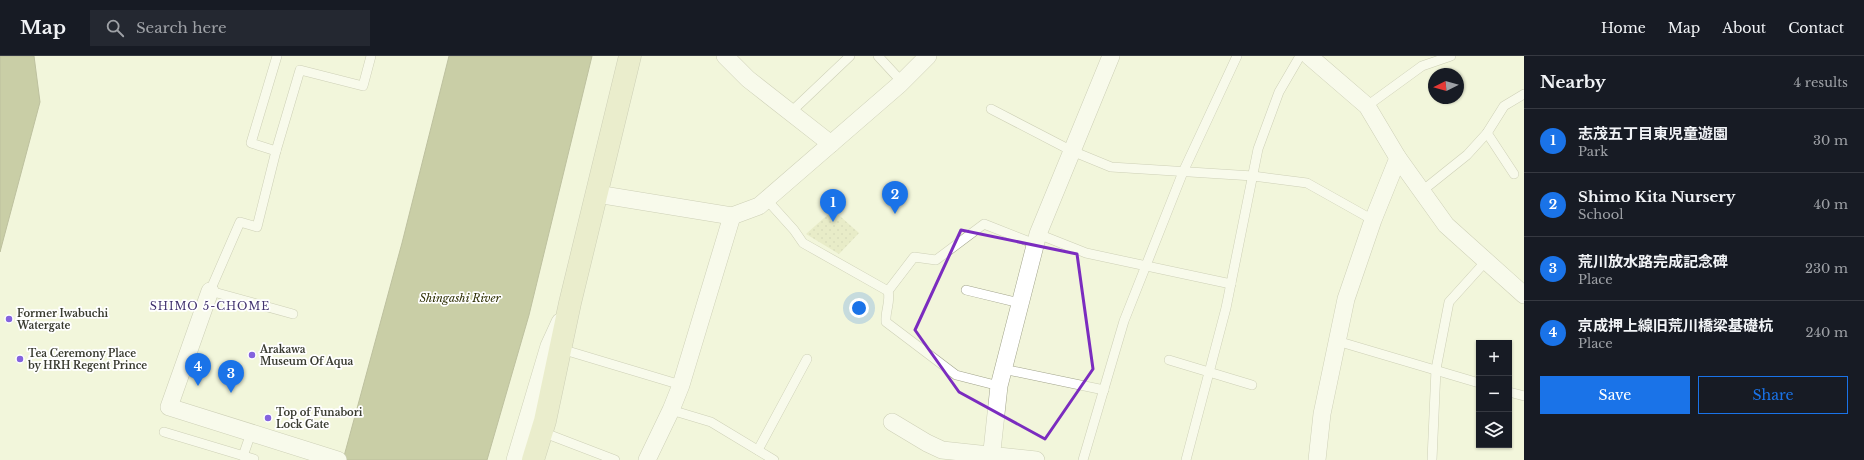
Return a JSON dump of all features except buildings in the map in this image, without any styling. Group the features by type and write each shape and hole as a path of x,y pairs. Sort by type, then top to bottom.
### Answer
{"street":[{"path":"533,460 542,432 570,303 630,56"},
{"path":"725,56 748,79 831,144"},
{"path":"597,194 732,216 759,206 902,82 928,56"},
{"path":"991,457 999,386 1036,239 1111,56"},
{"path":"1309,56 1367,106 1398,158 1446,225 1524,295"},
{"path":"1317,460 1322,414 1346,299 1373,220 1398,158"},
{"path":"647,460 671,410 681,385 732,216"},
{"path":"210,291 169,407 338,460"},
{"path":"515,460 548,346 570,303"},
{"path":"892,422 927,443 942,450 991,457 1036,460"}],"lane":[{"path":"276,151 251,143 277,56"},
{"path":"293,314 210,291 240,222 257,227 276,151 300,70 363,86 371,56"},
{"path":"791,112 850,56"},
{"path":"878,56 902,82"},
{"path":"1083,460 1119,337 1146,266 1183,172 1237,56"},
{"path":"1186,460 1231,284 1258,149 1279,92 1300,56"},
{"path":"1367,106 1422,66 1452,56"},
{"path":"1422,191 1467,155 1487,133 1504,106 1524,94"},
{"path":"991,109 1072,151 1111,167 1253,176 1307,183 1373,220"},
{"path":"1487,133 1514,174"},
{"path":"767,200 794,230 803,243 888,291 890,298 885,315 886,322 956,375 999,386"},
{"path":"888,291 914,258 936,260 984,224 1086,253 1231,284"},
{"path":"1432,460 1436,369 1449,302 1486,261"},
{"path":"966,290 1020,303"},
{"path":"1337,340 1476,382"},
{"path":"561,349 681,385"},
{"path":"758,450 807,359"},
{"path":"1168,360 1252,385"},
{"path":"1003,369 1104,390"},
{"path":"1512,393 1524,396"},
{"path":"671,410 710,422 774,460"},
{"path":"164,432 236,456 254,459"},
{"path":"236,456 251,432"},
{"path":"542,432 615,460"}],"highlighted area":[{"path":"961,230 1077,254 1093,369 1045,439 959,392 915,330"}],"shaded area":[{"path":"833,210 859,233 839,254 806,234"}],"water":[{"path":"0,56 34,56 40,102 0,252"},
{"name":"Shingashi River","path":"449,56 592,56 529,315 487,460 343,460 402,243"}],"place":[{"name":"Shimo Kita Nursery","path":"895,214"},
{"name":"志茂五丁目東児童遊園","path":"833,222"},
{"name":"Former Iwabuchi Watergate","path":"9,319"},
{"name":"Arakawa Museum Of Aqua","path":"252,355"},
{"name":"Tea Ceremony Place by HRH Regent Prince","path":"20,359"},
{"name":"京成押上線旧荒川橋梁基礎杭","path":"198,386"},
{"name":"荒川放水路完成記念碑","path":"231,393"},
{"name":"Top of Funabori Lock Gate","path":"268,418"}],"district":[{"name":"SHIMO 5-CHOME","path":"210,306"}]}
